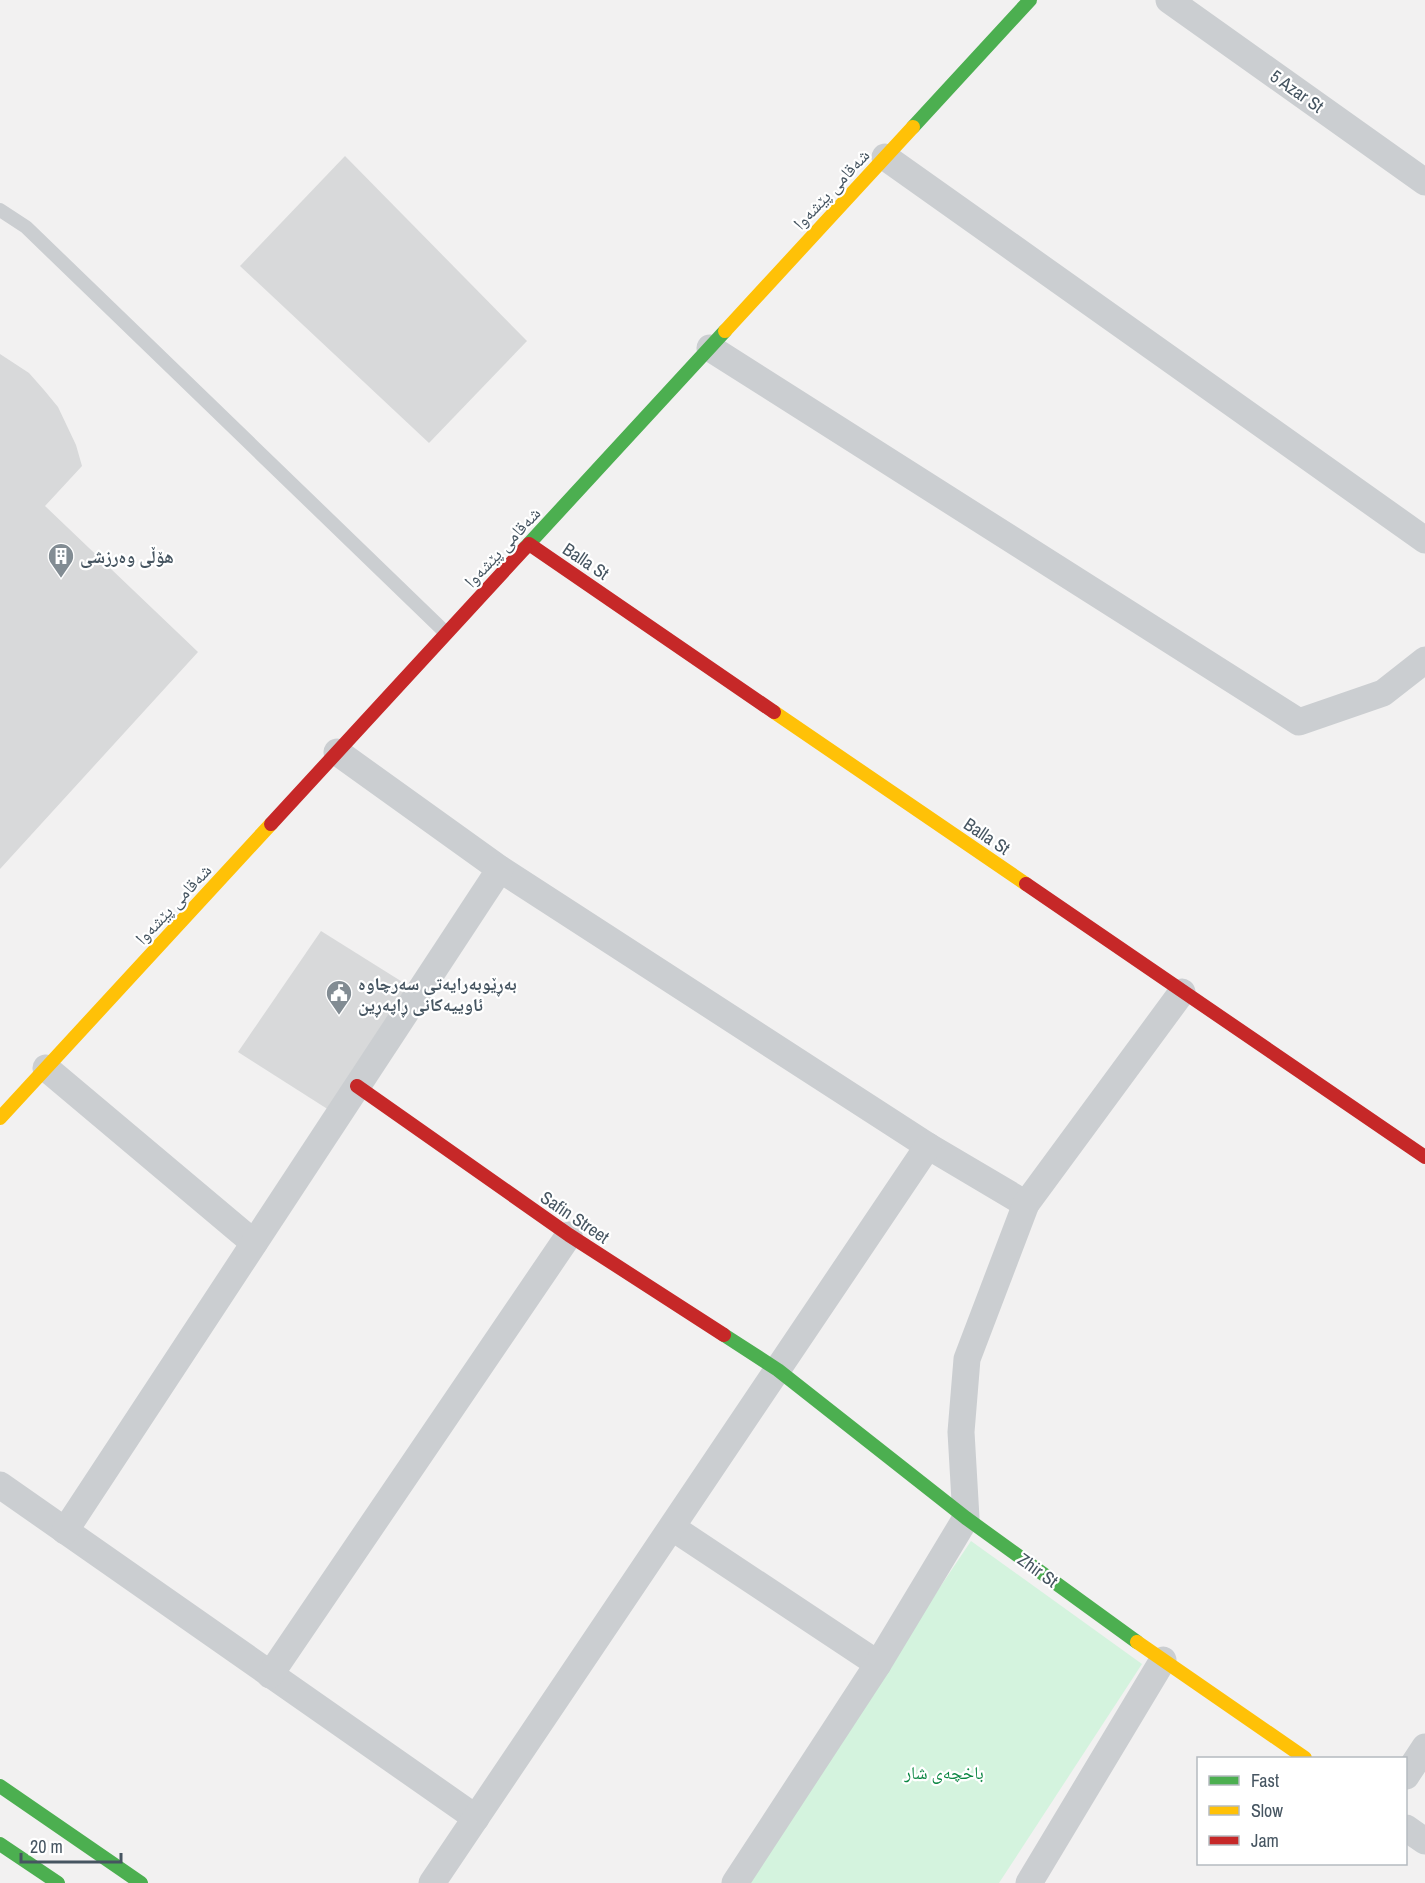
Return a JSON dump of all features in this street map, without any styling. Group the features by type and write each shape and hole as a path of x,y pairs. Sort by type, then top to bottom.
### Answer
{"street":[{"name":"شەقامی پێشەوا","path":"0,1118 1030,0"},
{"name":"5 Azar St","path":"1169,0 1425,182"},
{"path":"885,157 1425,540"},
{"path":"710,348 1299,722 1383,693 1425,660"},
{"name":"Balla St","path":"529,544 1425,1157"},
{"path":"337,752 501,869 928,1146 1026,1204"},
{"path":"65,1531 501,869"},
{"path":"735,1883 878,1664 966,1518 961,1432 967,1359 1026,1204 1182,992"},
{"path":"46,1068 254,1243"},
{"name":"Safin Street","path":"357,1086 569,1235 778,1370"},
{"path":"432,1883 928,1146"},
{"path":"270,1675 569,1235"},
{"name":"Zhir St","path":"778,1370 966,1518 1163,1660 1304,1757"},
{"path":"0,1485 477,1818"},
{"path":"672,1528 878,1664"},
{"path":"1029,1883 1163,1660"},
{"path":"1407,1775 1425,1748"},
{"path":"0,1786 141,1883"},
{"path":"1407,1828 1425,1841"},
{"path":"0,1844 58,1883"}],"lane":[{"path":"0,210 26,227 446,633"}],"green space":[{"name":"باخچەی شار","path":"971,1541 1142,1664 999,1883 741,1883"}],"building":[{"path":"345,156 527,341 429,443 240,266"},
{"name":"هۆڵی وەرزشی","path":"0,354 29,373 44,390 58,407 76,445 82,466 45,506 198,652 0,869"},
{"path":"321,931 412,988 329,1110 238,1052"}],"traffic: fast":[{"path":"913,127 1030,0"},
{"path":"525,548 725,331"},
{"path":"724,1335 778,1370 966,1518 1137,1642"},
{"path":"0,1786 141,1883"},
{"path":"0,1844 58,1883"}],"traffic: slow":[{"path":"725,331 913,127"},
{"path":"774,712 1026,884"},
{"path":"0,1118 271,824"},
{"path":"1137,1642 1304,1757"}],"traffic: jam":[{"path":"529,544 774,712"},
{"path":"271,824 525,548"},
{"path":"1026,884 1425,1157"},
{"path":"357,1086 569,1235 724,1335"}],"place":[{"name":"هۆڵی وەرزشی","path":"61,579"},
{"name":"بەڕێوبەرایەتی سەرچاوە ئاوییەکانی ڕاپەڕین","path":"339,1016"}]}
